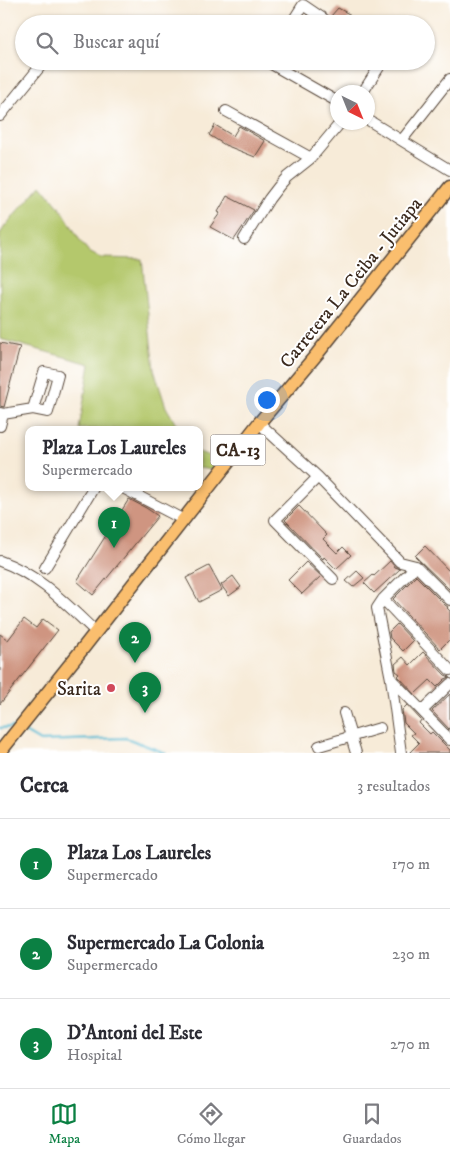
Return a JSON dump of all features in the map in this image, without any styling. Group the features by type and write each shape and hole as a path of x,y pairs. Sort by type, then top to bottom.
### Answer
{"main road":[{"name":"Carretera La Ceiba - Jutiapa","path":"0,752 259,424 450,188"}],"street":[{"path":"297,15 303,5 318,15"},
{"path":"0,116 38,70"},
{"path":"283,70 330,97"},
{"path":"368,85 377,70"},
{"path":"402,140 450,79"},
{"path":"226,111 311,158"},
{"path":"375,124 450,170"},
{"path":"244,239 279,186 287,177 311,158 334,130"},
{"path":"0,426 2,414 33,409"},
{"path":"259,424 318,478 400,562 416,566 450,600"},
{"path":"318,478 275,520 333,579"},
{"path":"45,568 92,491"},
{"path":"129,491 184,520"},
{"path":"0,561 25,572 64,601 96,632"},
{"path":"401,753 391,679 377,608 383,599 416,566"},
{"path":"383,599 450,670"},
{"path":"391,679 450,740"},
{"path":"422,711 450,684"},
{"path":"344,713 356,753"},
{"path":"319,746 380,728"}],"green space":[{"path":"41,185 64,213 89,252 100,258 142,259 154,370 166,407 177,426 80,426 90,364 0,339 0,234"},
{"path":"203,454 220,460 212,470 203,469"}],"building":[{"path":"338,8 349,14 349,15 332,15"},
{"path":"215,125 233,136 239,126 265,141 255,157 225,145 209,135"},
{"path":"227,196 254,210 234,240 210,227 220,213 218,212"},
{"path":"0,343 20,347 4,407 0,406"},
{"path":"129,499 158,516 93,595 77,581"},
{"path":"299,506 327,535 323,539 337,553 343,547 351,555 336,569 324,557 323,559 285,520"},
{"path":"425,546 450,572 450,590 415,556"},
{"path":"390,561 395,567 400,569 374,593 364,583"},
{"path":"306,562 321,576 302,594 288,580"},
{"path":"209,566 222,590 199,602 186,578"},
{"path":"357,571 364,578 353,587 346,581"},
{"path":"233,576 241,587 229,596 221,585"},
{"path":"416,576 450,611 450,639 440,649 393,599"},
{"path":"24,619 36,628 43,619 58,630 0,704 0,634 8,640"},
{"path":"397,624 413,641 403,651 390,638 389,632"},
{"path":"423,652 445,675 450,677 437,687 430,680 415,694 398,676 400,674 396,671 395,664 403,657 410,665"},
{"path":"450,694 450,730 432,711"},
{"path":"407,705 421,720 419,723 430,734 432,732 450,750 450,753 409,753 419,743 411,735 414,733 404,723 402,710"}],"waterway":[{"path":"0,728 13,727"},
{"path":"23,731 40,741 126,738 165,753"}],"place":[{"name":"Plaza Los Laureles","path":"114,548"},
{"name":"Supermercado La Colonia","path":"135,663"},
{"name":"Sarita","path":"111,688"},
{"name":"D’Antoni del Este","path":"145,713"}]}
